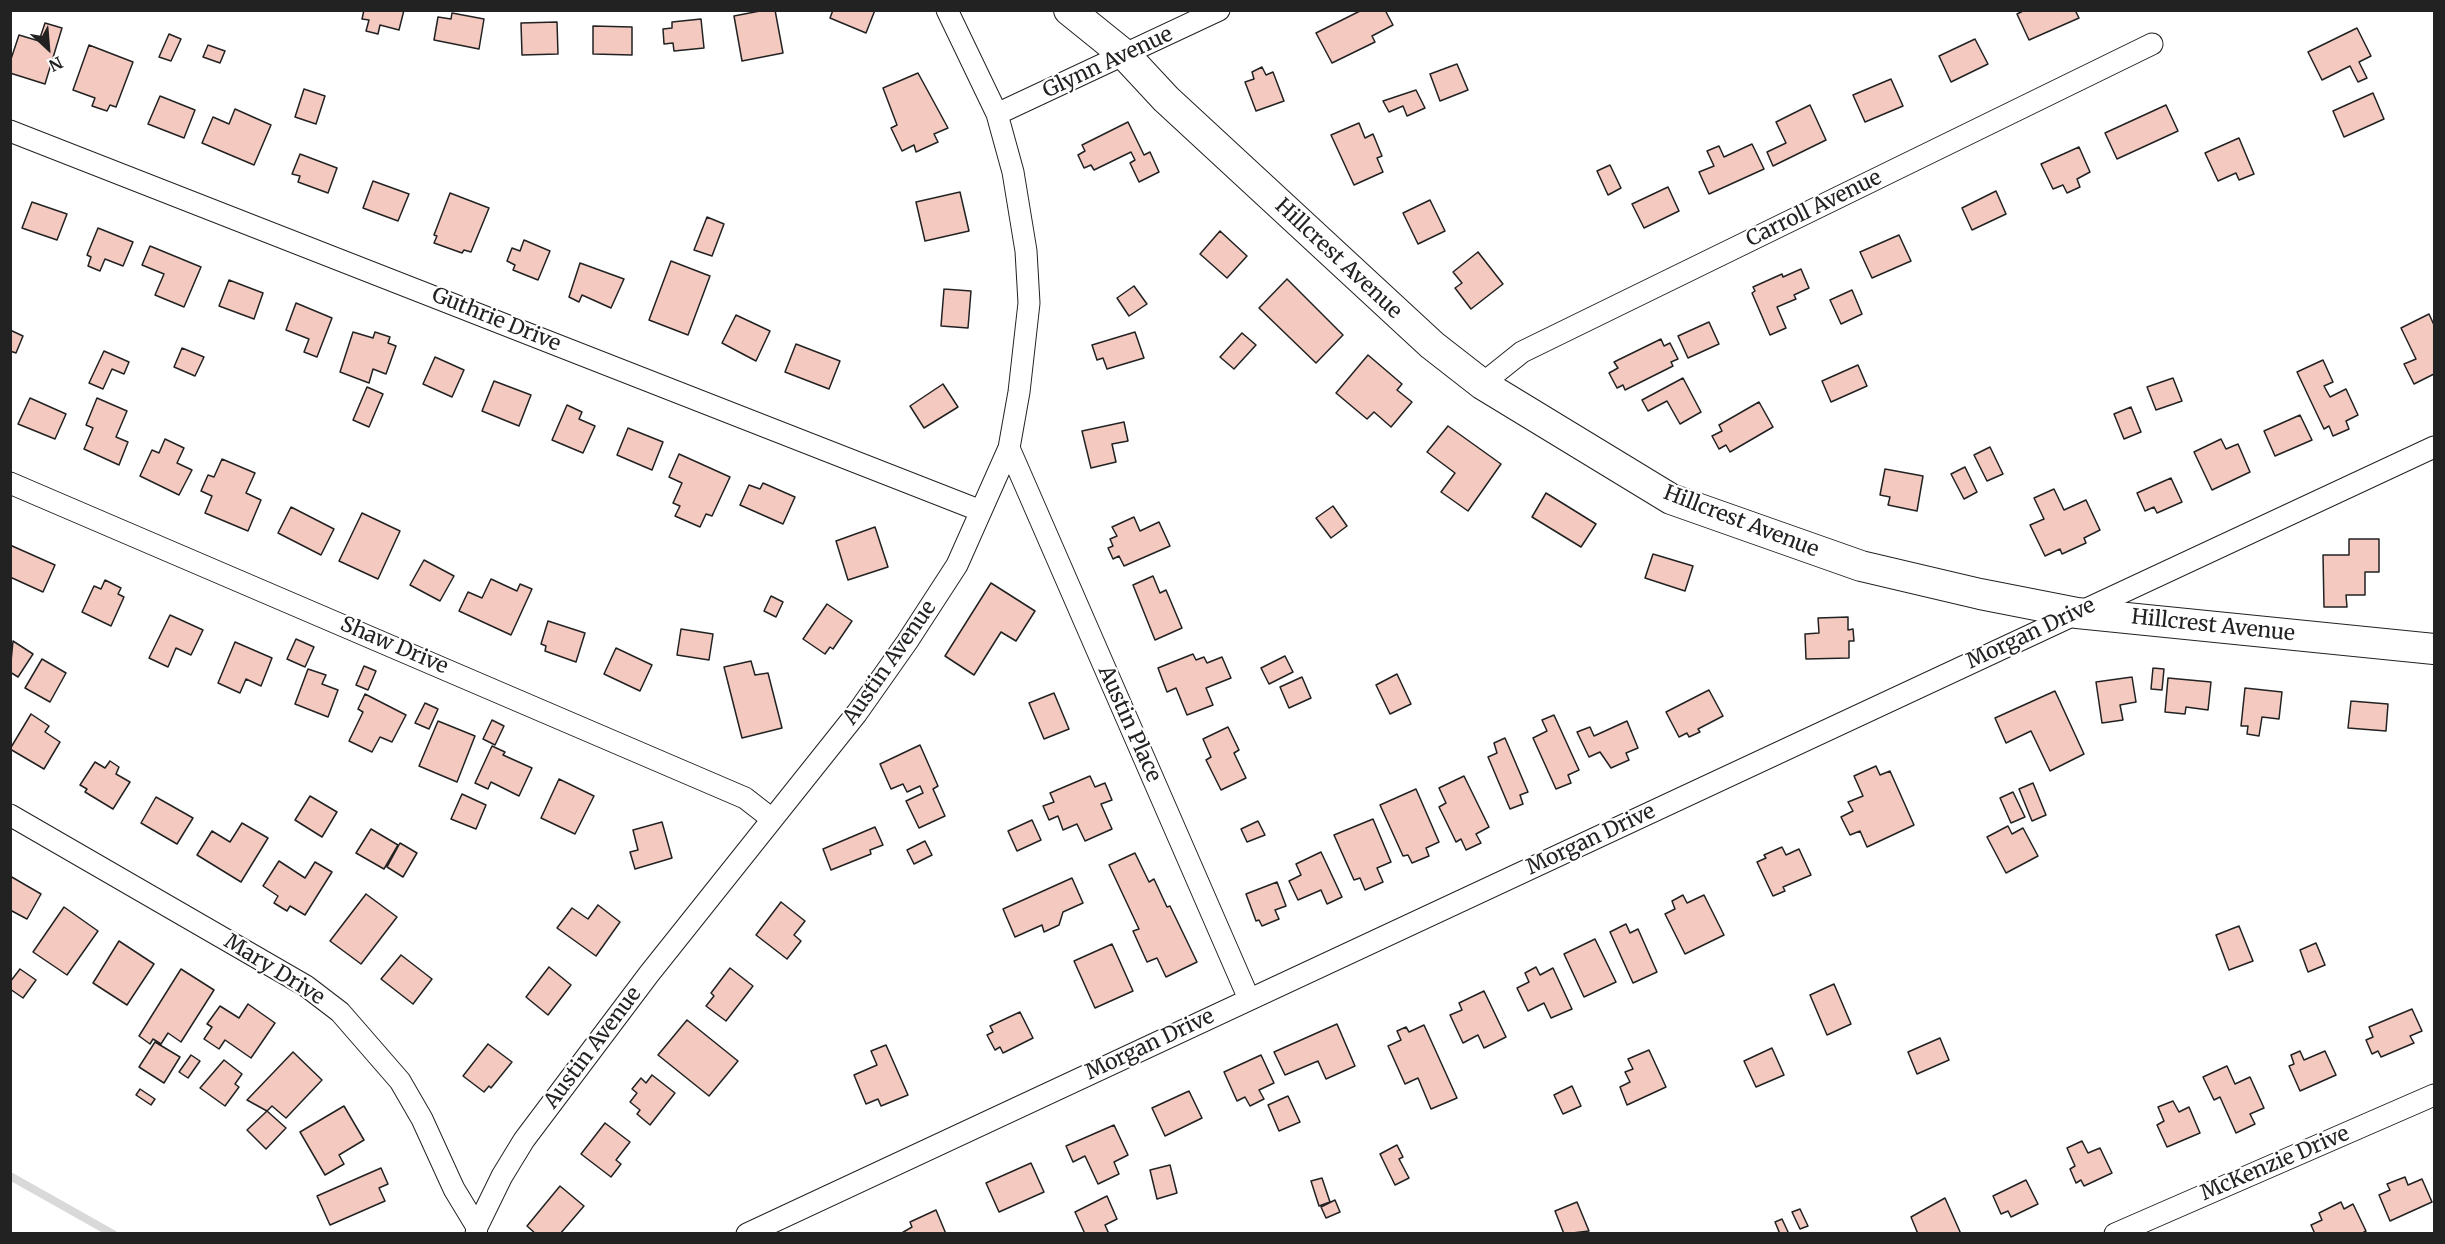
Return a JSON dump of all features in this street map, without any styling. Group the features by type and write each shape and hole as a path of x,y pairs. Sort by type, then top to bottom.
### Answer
{"street":[{"name":"Austin Avenue","path":"477,1230 502,1176 524,1140 649,974 857,713 907,642 957,565 1009,448 1029,303 1026,251 1013,172 997,114 947,10"},
{"name":"Hillcrest Avenue","path":"1069,10 1126,56 1166,99 1377,298 1432,345 1482,384 1671,499 1861,566 1980,594 2077,613 2434,649"},
{"name":"Glynn Avenue","path":"997,114 1126,56 1219,10"},
{"name":"Carroll Avenue","path":"1482,384 1522,352 2152,44"},
{"name":"Guthrie Drive","path":"10,131 981,512"},
{"name":"Morgan Drive","path":"747,1233 2434,447"},
{"name":"Austin Place","path":"1009,448 1249,999"},
{"name":"Shaw Drive","path":"10,483 745,798 772,819"},
{"name":"Mary Drive","path":"10,815 306,986 340,1012 400,1081 422,1119 454,1189 477,1230"},
{"name":"McKenzie Drive","path":"2115,1233 2434,1095"}],"building":[{"path":"364,10 404,10 399,30 380,25 378,34 366,31 369,20 362,19"},
{"path":"775,10 783,53 742,61 734,16"},
{"path":"833,10 875,10 866,33 830,18"},
{"path":"1362,10 1385,10 1393,25 1372,36 1375,42 1332,63 1316,33"},
{"path":"2025,10 2075,10 2079,18 2029,40 2017,14"},
{"path":"452,13 484,19 479,49 434,40 438,17 451,19"},
{"path":"701,19 704,48 674,51 673,43 664,44 663,29 672,28 672,22"},
{"path":"557,22 558,54 522,55 521,23"},
{"path":"45,23 62,28 45,84 10,73 10,62 19,35 39,41"},
{"path":"593,26 632,27 632,55 593,54"},
{"path":"2357,28 2371,56 2359,62 2367,78 2358,82 2350,66 2322,80 2308,52"},
{"path":"169,34 181,39 171,61 159,57"},
{"path":"1975,39 1988,64 1951,82 1939,56"},
{"path":"89,45 133,62 116,107 110,105 107,111 92,106 95,98 73,90"},
{"path":"208,45 225,51 220,63 203,57"},
{"path":"1457,64 1468,90 1440,101 1430,74"},
{"path":"1262,67 1266,75 1273,72 1284,101 1256,111 1245,82 1254,79 1252,72"},
{"path":"918,73 948,128 934,134 938,142 916,152 914,145 902,151 891,128 897,125 883,88"},
{"path":"1891,79 1903,106 1865,122 1853,95"},
{"path":"304,89 325,96 316,124 295,117"},
{"path":"1416,90 1425,108 1407,116 1403,106 1389,112 1383,101"},
{"path":"2373,93 2384,119 2344,137 2333,111"},
{"path":"160,96 195,110 184,138 148,124"},
{"path":"1810,105 1826,140 1773,166 1767,152 1786,143 1776,122"},
{"path":"2166,105 2178,131 2117,159 2105,133"},
{"path":"235,109 271,125 254,165 202,143 213,117 229,124"},
{"path":"1128,122 1144,155 1150,152 1159,172 1139,182 1130,163 1135,160 1131,152 1094,170 1091,165 1084,168 1078,155 1085,151 1082,145"},
{"path":"1359,123 1365,138 1373,134 1382,156 1377,158 1383,172 1354,185 1331,135"},
{"path":"2239,138 2254,174 2239,180 2236,173 2218,181 2205,153"},
{"path":"1752,144 1764,169 1709,194 1699,172 1714,166 1707,151 1719,146 1724,157"},
{"path":"2079,147 2090,172 2077,179 2080,187 2067,193 2063,185 2053,189 2041,164"},
{"path":"300,154 337,168 328,193 298,182 300,176 292,174"},
{"path":"1610,165 1621,188 1608,195 1597,171"},
{"path":"373,181 409,194 398,221 363,208"},
{"path":"1668,187 1679,211 1644,228 1632,204"},
{"path":"1996,191 2006,214 1972,230 1962,208"},
{"path":"960,192 969,231 925,241 916,202"},
{"path":"450,193 489,208 471,252 464,250 462,253 434,243 437,236 434,235"},
{"path":"1430,200 1445,231 1418,244 1403,213"},
{"path":"32,202 67,214 57,240 22,228"},
{"path":"707,217 724,224 712,256 694,250"},
{"path":"98,228 133,242 123,266 105,259 100,271 88,266 91,257 87,255"},
{"path":"1220,231 1247,256 1227,278 1200,254"},
{"path":"1899,235 1911,261 1872,278 1860,252"},
{"path":"524,240 550,251 538,280 513,270 515,265 507,261 512,248 520,251"},
{"path":"150,246 201,267 184,307 155,295 164,274 142,265"},
{"path":"1478,252 1503,284 1471,309 1455,288 1462,283 1453,272"},
{"path":"671,261 710,276 688,335 649,320"},
{"path":"580,263 624,279 611,308 582,295 579,302 569,297"},
{"path":"1801,269 1809,288 1794,295 1796,299 1777,307 1786,328 1770,335 1752,293 1755,291 1753,287 1782,274 1783,277"},
{"path":"1287,279 1343,335 1316,363 1259,308"},
{"path":"229,280 263,293 254,319 219,306"},
{"path":"1134,286 1147,304 1129,316 1117,298"},
{"path":"944,289 971,291 968,328 941,326"},
{"path":"1852,290 1862,314 1841,324 1830,300"},
{"path":"296,303 332,318 317,357 304,352 309,339 286,330"},
{"path":"2429,314 2434,325 2434,374 2414,384 2404,364 2416,359 2401,328"},
{"path":"736,315 770,331 756,361 722,343"},
{"path":"1709,322 1719,344 1688,358 1678,336"},
{"path":"10,330 23,336 16,353 10,351"},
{"path":"353,332 373,338 375,332 390,337 388,343 396,346 386,374 373,369 369,383 340,372"},
{"path":"1135,332 1144,358 1107,369 1103,358 1097,360 1092,345"},
{"path":"1242,333 1256,345 1234,369 1220,357"},
{"path":"1661,339 1664,346 1670,343 1678,359 1671,362 1673,366 1625,390 1623,385 1617,388 1609,373 1618,368 1614,362"},
{"path":"796,344 840,361 829,389 785,372"},
{"path":"182,348 204,357 195,376 174,367"},
{"path":"104,351 129,362 124,374 112,369 103,389 89,383"},
{"path":"1368,355 1402,384 1397,390 1412,402 1391,427 1374,412 1367,419 1336,393"},
{"path":"435,357 464,370 452,397 423,384"},
{"path":"2323,360 2333,382 2324,386 2330,397 2346,389 2358,415 2346,421 2349,429 2333,436 2329,426 2324,429 2297,372"},
{"path":"1858,365 1867,386 1831,402 1822,381"},
{"path":"1683,378 1701,412 1680,424 1667,401 1648,411 1642,400"},
{"path":"2173,378 2182,401 2156,410 2147,387"},
{"path":"494,381 531,395 519,426 482,411"},
{"path":"943,384 958,407 924,428 910,406"},
{"path":"367,387 383,394 369,427 353,420"},
{"path":"30,398 66,414 55,439 18,424"},
{"path":"97,398 127,411 116,437 128,442 119,465 84,449 93,428 86,425"},
{"path":"1759,402 1773,427 1730,452 1726,445 1719,449 1712,436 1722,431 1719,425"},
{"path":"567,405 582,412 579,419 595,426 583,453 552,440"},
{"path":"2131,407 2141,432 2124,439 2114,414"},
{"path":"2300,415 2312,440 2275,456 2264,431"},
{"path":"1124,422 1128,441 1112,444 1116,462 1091,468 1082,431"},
{"path":"1448,426 1501,464 1468,511 1441,492 1455,473 1427,452"},
{"path":"628,428 663,442 652,470 617,455"},
{"path":"165,439 184,448 177,463 192,470 179,495 140,476 152,450 159,453"},
{"path":"2221,439 2226,449 2238,444 2250,472 2212,490 2194,452"},
{"path":"1990,447 2003,474 1987,481 1974,455"},
{"path":"679,454 730,477 712,516 706,514 700,527 675,516 680,506 673,503 682,483 669,477"},
{"path":"222,459 255,473 246,493 261,500 248,531 205,513 212,496 201,491 208,475 214,477"},
{"path":"1965,467 1977,492 1964,499 1951,474"},
{"path":"1885,469 1923,476 1917,511 1888,505 1890,497 1880,495"},
{"path":"2171,478 2182,502 2157,513 2154,507 2145,511 2137,493"},
{"path":"763,483 795,497 783,524 740,505 749,485 760,489"},
{"path":"2054,489 2064,510 2086,500 2100,530 2084,538 2086,543 2062,554 2060,549 2045,556 2030,525 2044,519 2034,498"},
{"path":"1546,493 1596,524 1581,547 1532,517"},
{"path":"1333,506 1347,526 1331,538 1316,518"},
{"path":"291,507 334,529 321,555 278,533"},
{"path":"362,513 400,531 378,579 339,561"},
{"path":"1134,517 1140,531 1159,522 1170,546 1124,566 1119,556 1113,559 1108,548 1113,546 1110,539 1117,536 1112,527"},
{"path":"875,527 888,567 848,580 836,541"},
{"path":"2349,539 2379,539 2379,572 2365,572 2365,595 2346,595 2347,607 2324,607 2323,555 2349,555"},
{"path":"10,545 55,565 43,592 10,577"},
{"path":"1653,554 1693,566 1685,591 1645,578"},
{"path":"424,560 454,576 440,601 410,585"},
{"path":"1153,576 1160,593 1166,590 1182,628 1155,640 1133,585"},
{"path":"491,579 517,591 520,584 532,589 511,635 459,611 468,592 482,598"},
{"path":"105,580 121,588 118,594 124,597 111,626 82,612 94,586 101,589"},
{"path":"991,583 1035,611 1016,641 1001,632 974,675 945,656"},
{"path":"771,596 783,602 776,617 764,611"},
{"path":"827,604 852,621 833,649 830,647 825,654 803,639"},
{"path":"170,615 203,630 191,655 176,648 168,667 149,658"},
{"path":"1848,617 1848,630 1853,629 1854,641 1849,641 1849,658 1806,659 1805,634 1819,633 1818,618"},
{"path":"548,621 585,633 576,662 545,651 546,646 541,644"},
{"path":"681,629 713,634 709,660 677,655"},
{"path":"296,639 314,647 305,667 287,659"},
{"path":"13,641 33,654 18,677 10,672"},
{"path":"235,642 272,658 261,686 246,679 240,693 218,683"},
{"path":"616,648 652,665 640,691 604,674"},
{"path":"1193,654 1196,660 1204,657 1207,663 1222,657 1231,678 1206,688 1213,705 1187,715 1176,688 1167,692 1158,668"},
{"path":"1285,656 1293,672 1269,684 1261,668"},
{"path":"42,659 66,673 50,702 25,688"},
{"path":"751,661 755,675 768,673 782,728 742,738 724,667"},
{"path":"364,666 376,671 368,690 356,685"},
{"path":"2153,668 2164,669 2162,690 2151,689"},
{"path":"308,669 326,675 322,684 338,690 328,717 295,704"},
{"path":"1397,674 1411,704 1390,714 1376,685"},
{"path":"1302,677 1311,698 1289,708 1280,687"},
{"path":"2132,677 2136,702 2120,705 2123,720 2102,723 2096,682"},
{"path":"2168,678 2211,682 2208,710 2186,707 2185,714 2165,712"},
{"path":"2245,688 2282,692 2279,719 2262,717 2259,736 2247,734 2248,726 2241,726"},
{"path":"1709,690 1723,716 1698,729 1700,732 1689,737 1687,733 1679,737 1666,712"},
{"path":"2055,691 2084,754 2050,771 2031,731 2006,743 1995,718"},
{"path":"1054,693 1069,729 1044,739 1029,703"},
{"path":"365,694 406,715 392,742 380,737 372,752 349,741 363,712 358,709"},
{"path":"2351,701 2388,704 2386,731 2348,728"},
{"path":"425,703 438,709 429,729 415,723"},
{"path":"31,714 49,726 45,732 60,742 44,769 10,749"},
{"path":"1554,715 1579,770 1568,775 1571,783 1556,789 1533,738 1547,731 1542,720"},
{"path":"492,720 504,726 495,745 483,739"},
{"path":"438,721 475,736 457,782 419,766"},
{"path":"1627,721 1638,748 1626,753 1629,760 1611,768 1600,752 1589,757 1577,732 1590,727 1594,736"},
{"path":"1228,727 1239,750 1234,753 1246,778 1221,790 1206,760 1211,757 1203,739"},
{"path":"1505,738 1528,792 1520,795 1523,804 1510,809 1488,757 1497,753 1494,743"},
{"path":"920,745 938,786 933,789 945,816 919,828 906,801 923,793 920,786 907,792 903,784 891,789 880,764"},
{"path":"492,746 505,752 503,755 532,768 519,796 491,782 488,789 475,783"},
{"path":"110,761 119,767 116,774 130,782 113,809 85,792 87,789 80,785 95,762 105,768"},
{"path":"1876,766 1880,775 1890,771 1914,825 1867,847 1860,831 1850,835 1841,817 1853,811 1848,802 1863,796 1854,776"},
{"path":"1090,776 1095,787 1105,783 1112,800 1101,804 1112,829 1085,841 1077,824 1063,830 1058,816 1049,820 1043,806 1054,802 1050,793"},
{"path":"1464,776 1489,827 1476,834 1481,843 1466,850 1461,839 1456,842 1439,807 1446,803 1439,788"},
{"path":"559,779 594,796 575,834 541,818"},
{"path":"2033,783 2046,815 2032,821 2019,789"},
{"path":"1416,789 1439,842 1426,848 1429,856 1412,863 1408,855 1403,856 1380,805"},
{"path":"2013,792 2025,817 2011,823 2000,798"},
{"path":"462,794 486,805 476,829 451,819"},
{"path":"310,796 337,812 322,837 295,820"},
{"path":"156,797 193,818 177,844 141,823"},
{"path":"1373,819 1391,862 1377,868 1383,882 1365,890 1360,878 1354,880 1334,835"},
{"path":"1032,820 1041,840 1017,851 1008,831"},
{"path":"1258,821 1265,835 1247,842 1241,829"},
{"path":"662,822 672,858 635,869 630,852 638,850 633,830"},
{"path":"242,823 268,838 241,882 197,855 212,831 230,842"},
{"path":"2008,826 2012,834 2023,828 2038,856 2006,873 1987,837"},
{"path":"875,827 883,845 870,850 871,854 831,870 823,849"},
{"path":"371,829 398,845 384,869 356,853"},
{"path":"925,841 932,855 914,864 907,850"},
{"path":"400,843 417,853 403,877 387,867"},
{"path":"1782,847 1786,855 1799,849 1811,875 1783,887 1785,891 1773,896 1757,862 1766,858 1764,855"},
{"path":"1321,852 1342,897 1327,904 1321,890 1298,900 1289,881 1301,875 1296,864"},
{"path":"1135,853 1149,882 1154,879 1167,907 1170,906 1197,962 1166,977 1157,958 1147,962 1133,931 1139,929 1109,865"},
{"path":"279,861 305,878 315,862 332,872 305,915 290,906 287,911 274,903 278,896 263,886"},
{"path":"10,876 41,894 27,919 10,910"},
{"path":"1072,878 1083,903 1063,912 1059,925 1044,932 1042,925 1015,937 1003,909"},
{"path":"1277,882 1286,906 1275,910 1279,919 1262,926 1259,920 1256,921 1246,894"},
{"path":"366,894 397,917 361,964 330,941"},
{"path":"1683,895 1687,903 1704,895 1724,935 1685,954 1665,914 1675,909 1672,901"},
{"path":"781,902 805,921 794,935 801,941 787,959 756,935"},
{"path":"598,905 620,922 596,956 557,928 572,908 588,919"},
{"path":"64,907 98,931 67,975 33,952"},
{"path":"1626,924 1630,933 1638,929 1657,972 1633,983 1610,932"},
{"path":"2239,926 2253,961 2229,970 2216,935"},
{"path":"1595,939 1616,982 1584,997 1564,954"},
{"path":"119,941 154,964 127,1005 93,983"},
{"path":"2316,943 2325,965 2308,972 2300,950"},
{"path":"1112,944 1133,991 1095,1008 1074,961"},
{"path":"401,955 432,979 413,1004 381,979"},
{"path":"549,967 571,985 548,1015 526,997"},
{"path":"1536,967 1540,975 1553,968 1572,1009 1551,1018 1544,1003 1528,1011 1517,988 1529,982 1525,973"},
{"path":"730,968 753,986 726,1021 706,1006 714,996 711,993"},
{"path":"20,969 36,980 23,998 10,989 10,982"},
{"path":"181,969 214,990 181,1042 168,1033 161,1044 153,1039 150,1044 139,1036"},
{"path":"1834,984 1851,1024 1827,1035 1810,995"},
{"path":"1484,991 1506,1037 1484,1048 1478,1035 1463,1043 1450,1015 1462,1010 1459,1003"},
{"path":"248,1004 275,1023 251,1058 225,1040 219,1049 204,1039 212,1027 207,1024 220,1006 239,1018"},
{"path":"2412,1009 2422,1031 2410,1036 2414,1043 2381,1057 2378,1051 2372,1054 2366,1040 2373,1037 2369,1027"},
{"path":"1020,1012 1033,1038 1003,1053 1000,1047 995,1050 987,1035 993,1032 990,1026"},
{"path":"687,1020 738,1061 709,1096 658,1055"},
{"path":"1337,1024 1355,1066 1326,1079 1318,1061 1285,1075 1274,1052"},
{"path":"1424,1025 1457,1098 1431,1109 1418,1078 1405,1084 1388,1046 1401,1040 1397,1031 1406,1027 1409,1032"},
{"path":"1940,1038 1949,1060 1917,1074 1908,1052"},
{"path":"155,1042 180,1057 164,1083 139,1067"},
{"path":"488,1044 512,1062 491,1088 489,1086 484,1092 463,1076"},
{"path":"886,1045 908,1095 881,1106 878,1099 866,1104 854,1075 877,1065 871,1051"},
{"path":"1772,1048 1784,1075 1756,1087 1744,1061"},
{"path":"1649,1050 1666,1087 1627,1105 1620,1087 1630,1082 1625,1072 1633,1069 1628,1059"},
{"path":"2300,1051 2304,1060 2325,1051 2336,1075 2300,1091 2289,1066 2294,1064 2291,1055"},
{"path":"293,1052 322,1080 286,1118 272,1106 267,1111 247,1100"},
{"path":"191,1055 200,1061 188,1078 179,1072"},
{"path":"1261,1055 1274,1083 1259,1090 1264,1099 1250,1106 1245,1097 1237,1101 1224,1072"},
{"path":"224,1060 242,1074 235,1084 239,1087 225,1106 200,1088"},
{"path":"2227,1066 2235,1084 2250,1077 2264,1108 2250,1114 2255,1124 2236,1133 2220,1097 2214,1100 2203,1077"},
{"path":"652,1075 675,1093 650,1125 637,1114 640,1110 630,1102 637,1093 632,1089 641,1078 646,1083"},
{"path":"1572,1086 1581,1106 1563,1114 1554,1095"},
{"path":"140,1089 155,1099 151,1105 136,1095"},
{"path":"1189,1091 1202,1118 1165,1136 1152,1108"},
{"path":"1288,1096 1300,1122 1279,1131 1268,1105"},
{"path":"2173,1101 2179,1112 2189,1107 2200,1133 2167,1147 2157,1125 2164,1121 2158,1107"},
{"path":"344,1106 364,1140 339,1155 344,1164 325,1175 300,1132"},
{"path":"267,1111 286,1128 266,1149 247,1130"},
{"path":"605,1123 630,1142 616,1160 621,1164 611,1177 581,1154"},
{"path":"1114,1125 1128,1155 1114,1162 1119,1174 1098,1184 1085,1156 1073,1162 1066,1146"},
{"path":"2082,1141 2088,1153 2100,1148 2112,1173 2084,1186 2081,1180 2076,1183 2070,1169 2075,1166 2067,1148"},
{"path":"1397,1145 1403,1157 1399,1159 1409,1178 1395,1185 1380,1154"},
{"path":"1031,1163 1044,1192 999,1212 986,1183"},
{"path":"1170,1165 1177,1193 1157,1199 1150,1170"},
{"path":"381,1168 388,1184 379,1188 385,1201 330,1225 317,1196"},
{"path":"2405,1177 2408,1185 2422,1179 2432,1202 2390,1221 2379,1195 2390,1190 2387,1184"},
{"path":"1322,1178 1330,1202 1319,1206 1311,1181"},
{"path":"2026,1180 2038,1204 2011,1217 2008,1211 2001,1214 1993,1196"},
{"path":"560,1186 584,1206 560,1234 536,1234 527,1226"},
{"path":"1107,1196 1117,1219 1105,1225 1109,1234 1085,1234 1075,1212"},
{"path":"1945,1198 1961,1234 1918,1234 1911,1217"},
{"path":"1335,1200 1340,1212 1326,1218 1321,1207"},
{"path":"1577,1202 1589,1231 1564,1234 1555,1211"},
{"path":"2341,1202 2344,1209 2353,1204 2366,1231 2361,1234 2315,1234 2311,1225 2322,1220 2319,1213"},
{"path":"1800,1209 1808,1226 1800,1229 1792,1212"},
{"path":"936,1210 946,1234 900,1234 912,1227 910,1222"},
{"path":"1782,1219 1789,1234 1780,1234 1775,1222"}],"waterway":[{"path":"10,1176 113,1234"}]}
